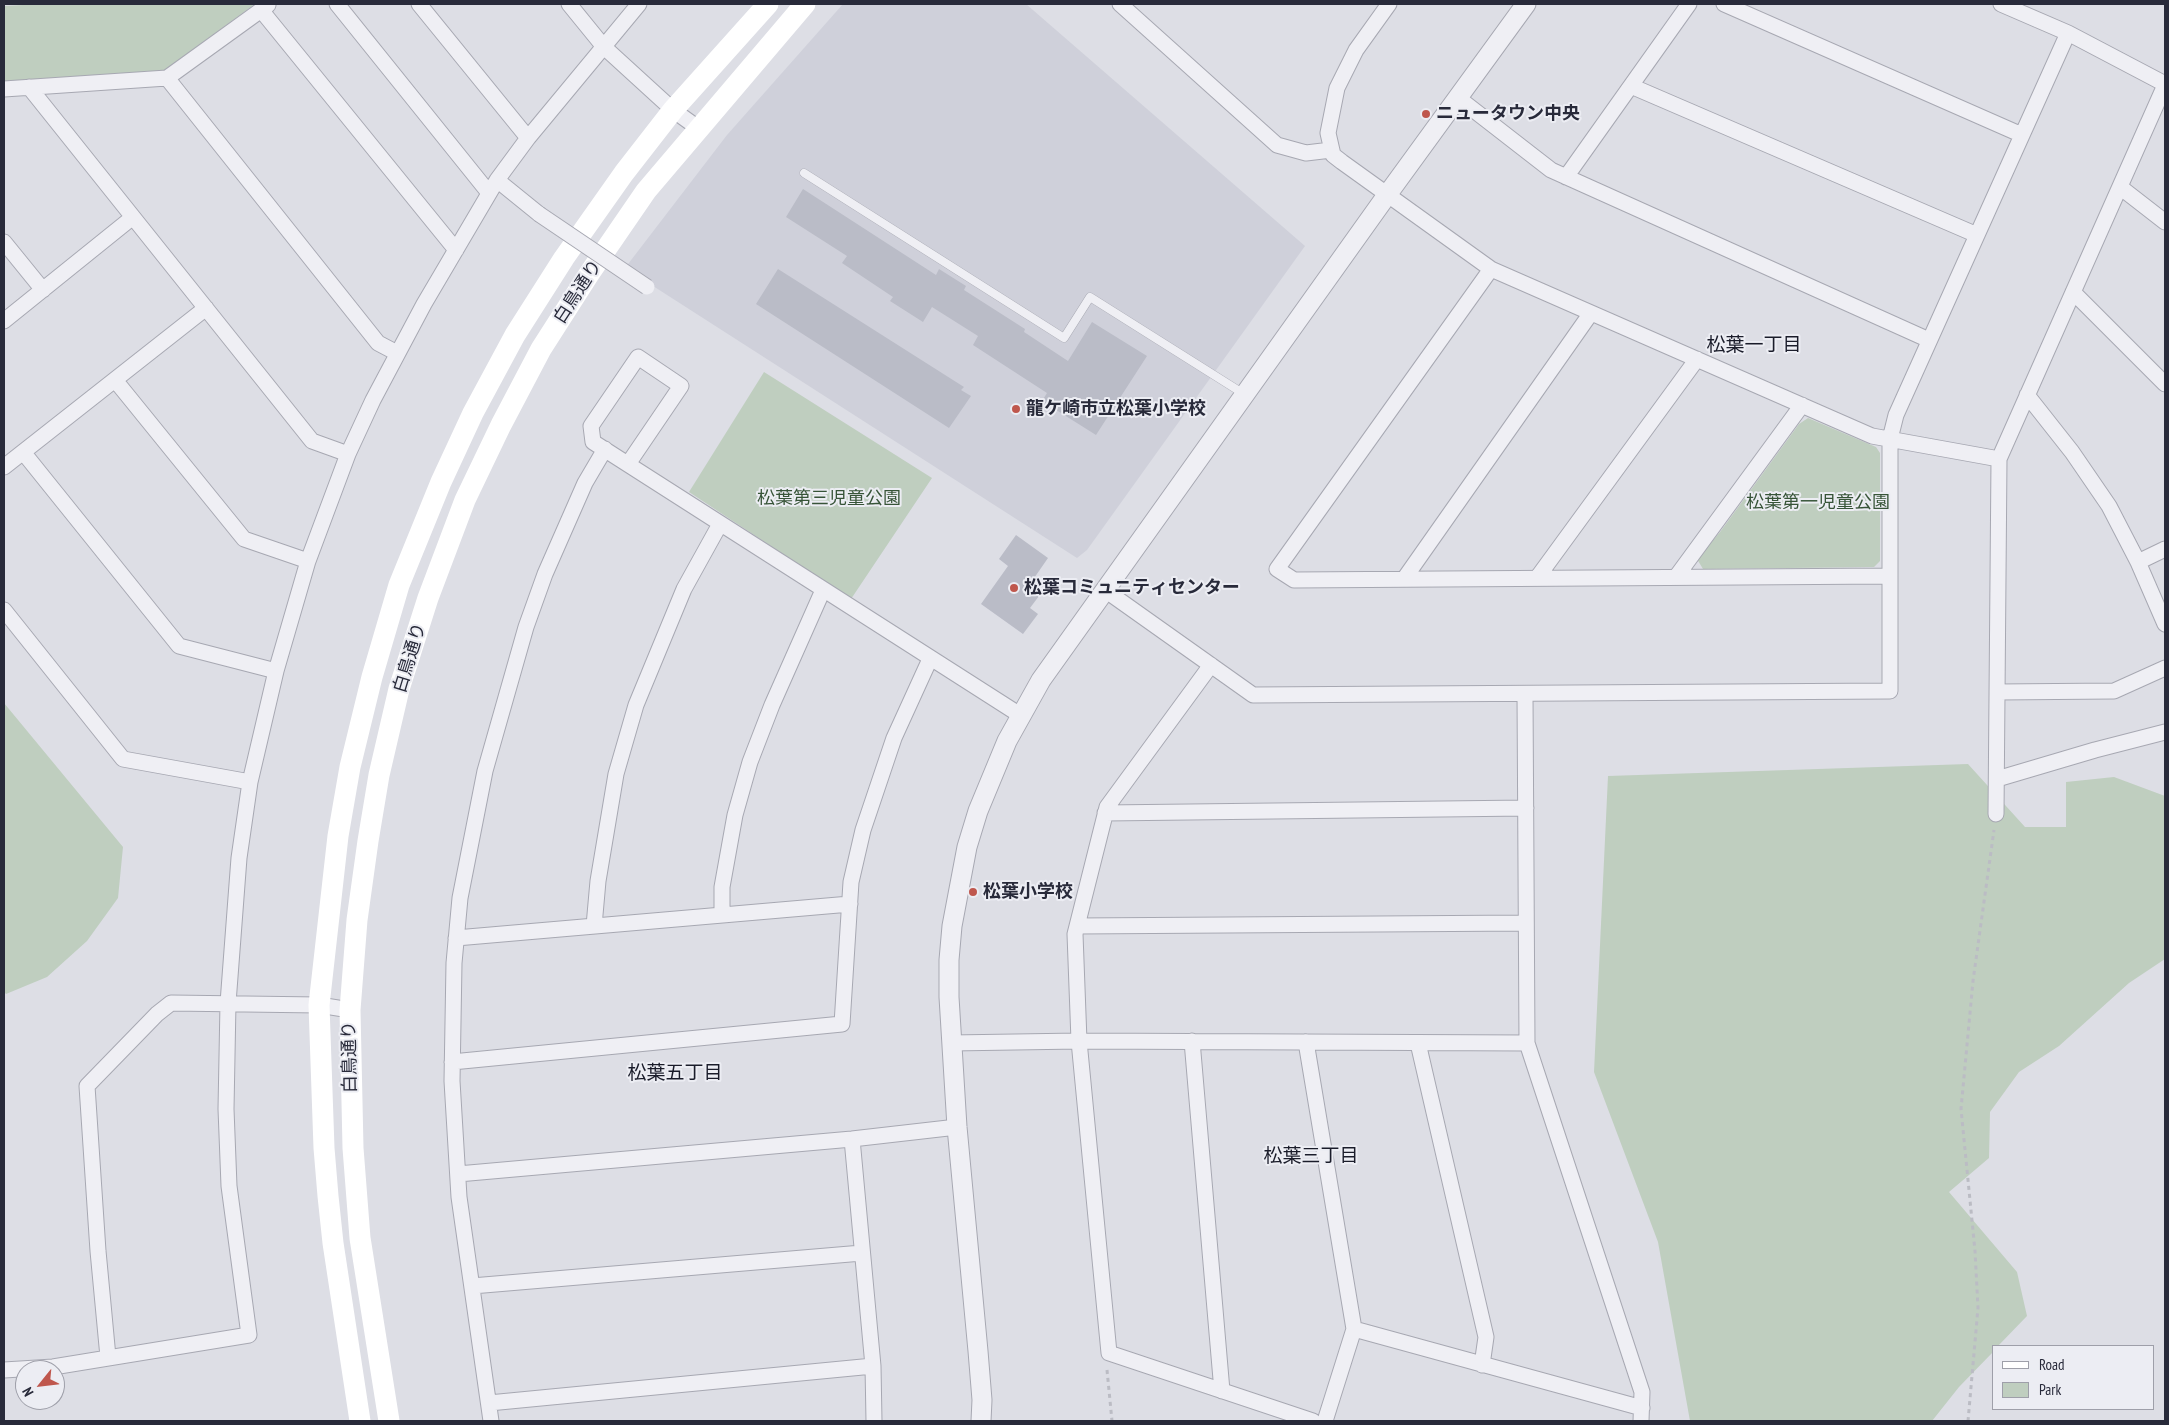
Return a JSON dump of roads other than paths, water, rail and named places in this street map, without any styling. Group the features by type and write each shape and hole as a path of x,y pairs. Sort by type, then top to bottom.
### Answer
{"main road":[{"name":"白鳥通り","path":"360,1421 333,1243 325,1167 319,1004 338,836 350,767 372,677 402,576 441,482 473,413 515,335 564,258 624,173 674,110 768,4"},
{"name":"白鳥通り","path":"389,1421 360,1238 353,1148 350,1010 357,920 379,775 400,688 428,598 465,500 500,425 541,349 589,274 646,191 805,4"}],"street":[{"path":"337,4 493,186 539,214 647,287"},
{"path":"419,4 528,138"},
{"path":"569,4 604,47 674,110 698,128"},
{"path":"4,1370 52,1367 249,1335 229,1186 226,1109 228,1003 239,858 250,782 276,671 308,562 348,454 397,354 493,186 528,138 639,4"},
{"path":"1120,4 1277,145 1306,153 1331,150"},
{"path":"1389,4 1356,50 1337,88 1328,133 1331,150 1342,162 1491,269 1872,436 1999,459"},
{"path":"981,1421 982,1400 951,1043 949,960 952,926 967,847 988,785 1020,715 1041,680 1457,97 1526,4"},
{"path":"1566,177 1689,4"},
{"path":"1724,4 2022,135"},
{"path":"1996,814 1999,459 2165,85 2068,33 2001,4"},
{"path":"4,89 166,78 265,7 456,250"},
{"path":"1106,590 1253,695 1890,692 1890,439 1896,416 2068,33"},
{"path":"166,78 378,343 397,354"},
{"path":"1631,86 1977,235"},
{"path":"29,87 312,441 348,454"},
{"path":"1457,97 1551,170 1930,340"},
{"path":"2120,188 2165,222"},
{"path":"4,321 133,218"},
{"path":"4,242 43,290"},
{"path":"1491,269 1277,569 1294,580 1890,576"},
{"path":"2073,292 2165,384"},
{"path":"4,467 206,308"},
{"path":"1404,579 1591,313"},
{"path":"628,464 681,386 638,357 591,426 593,442 1020,715"},
{"path":"1537,578 1697,359"},
{"path":"115,380 244,539 308,562"},
{"path":"2027,395 2072,452 2109,506 2138,562 2165,624"},
{"path":"1676,577 1802,405"},
{"path":"491,1421 459,1197 452,1062 456,938 460,898 481,790 506,694 545,574 585,483 605,450"},
{"path":"24,452 179,646 276,671"},
{"path":"594,926 598,881 616,774 636,705 684,589 720,524"},
{"path":"2138,562 2165,549"},
{"path":"722,915 722,887 733,824 750,762 772,705 823,590"},
{"path":"4,610 123,759 250,782"},
{"path":"452,1062 842,1024 851,882 864,830 883,768 894,738 930,659"},
{"path":"1211,665 1107,807 1075,934 1079,1041 1109,1353 1313,1421"},
{"path":"1998,692 2114,691 2165,668"},
{"path":"1354,1329 1482,1364 1642,1415 1642,1392 1638,1377 1527,1043 1525,694"},
{"path":"1997,779 2095,750 2165,732"},
{"path":"1106,814 1526,808"},
{"path":"456,938 850,904"},
{"path":"1077,926 1526,923"},
{"path":"108,1357 98,1251 87,1086 157,1014 171,1003 319,1004 350,1010"},
{"path":"951,1043 1079,1041 1527,1043"},
{"path":"1192,1042 1222,1391"},
{"path":"1306,1042 1354,1329 1325,1421"},
{"path":"1418,1043 1486,1337 1482,1364"},
{"path":"458,1174 852,1139 958,1127"},
{"path":"852,1139 873,1366 874,1421"},
{"path":"472,1286 862,1253"},
{"path":"489,1403 873,1366"}],"lane":[{"path":"804,172 1064,338 1090,297 1245,395"}],"place":[{"name":"ニュータウン中央","path":"1426,114"},
{"name":"龍ケ崎市立松葉小学校","path":"1016,409"},
{"name":"松葉コミュニティセンター","path":"1014,588"},
{"name":"松葉小学校","path":"973,892"}],"district":[{"name":"松葉一丁目","path":"1754,346"},
{"name":"松葉五丁目","path":"675,1074"},
{"name":"松葉三丁目","path":"1311,1157"}],"park label":[{"name":"松葉第三児童公園","path":"829,499"},
{"name":"松葉第一児童公園","path":"1818,503"}]}
